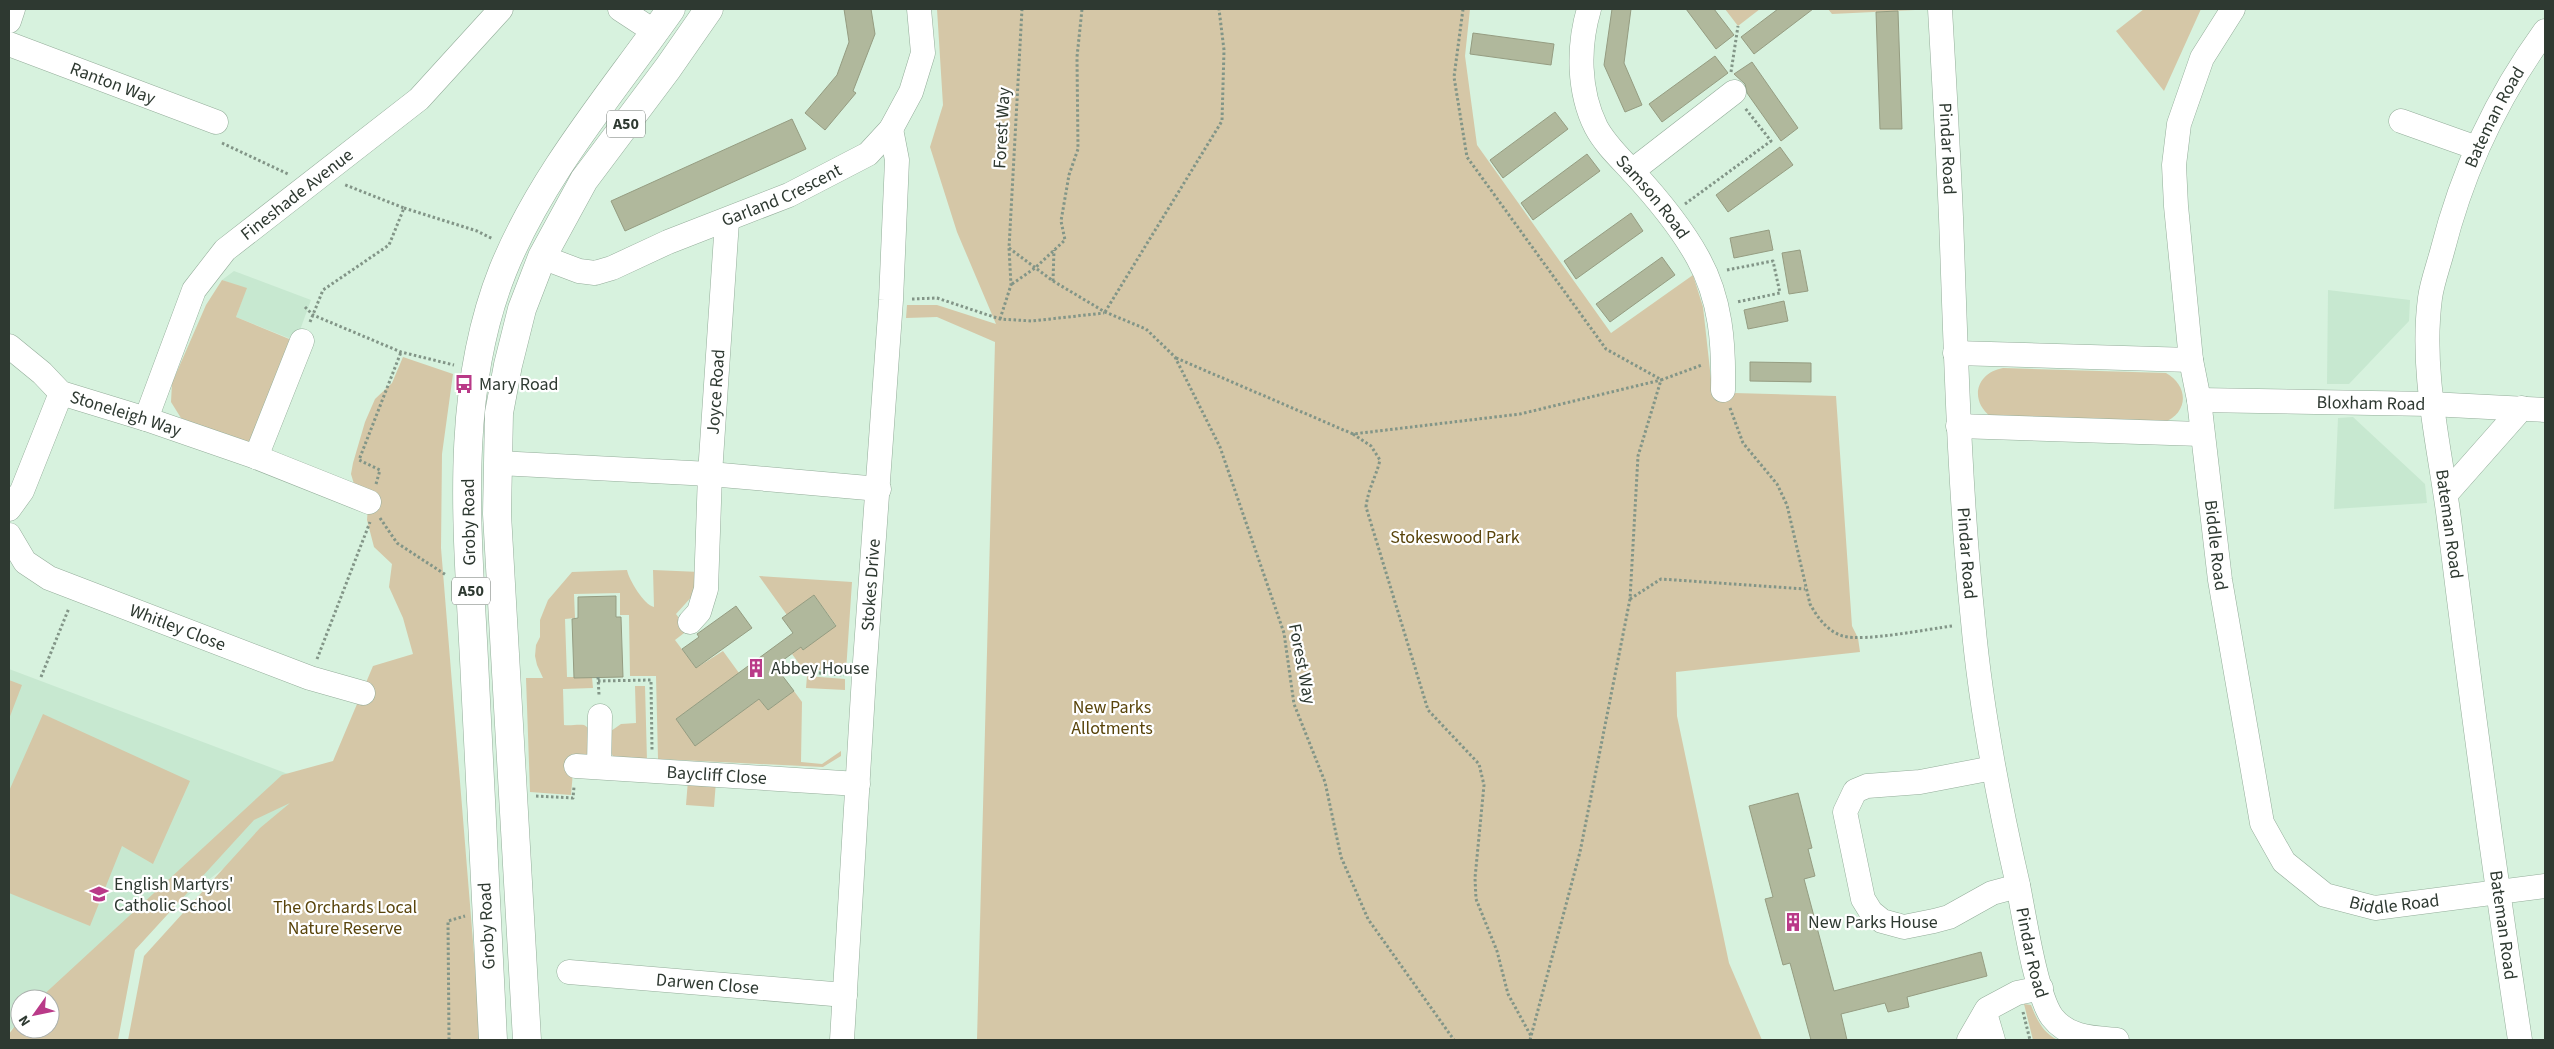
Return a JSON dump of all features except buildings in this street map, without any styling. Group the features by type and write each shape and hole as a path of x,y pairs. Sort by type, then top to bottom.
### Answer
{"main road":[{"name":"Groby Road","path":"493,1040 469,547 468,431 475,371 487,317 502,273 539,197 671,9"},
{"name":"Groby Road","path":"527,1040 497,514 499,413 508,365 522,309 542,257 584,180 668,68 709,9"},
{"path":"649,40 668,68"}],"street":[{"path":"9,21 13,9"},
{"name":"Fineshade Avenue","path":"146,418 194,290 225,250 419,99 501,9"},
{"path":"620,9 649,40"},
{"name":"Garland Crescent","path":"542,257 579,271 595,273 612,268 668,242 789,196 868,154 892,129 911,92 923,53 919,9"},
{"name":"Samson Road","path":"1589,9 1584,27 1581,51 1586,99 1596,127 1612,150 1670,216 1698,257 1714,292 1717,306 1724,357 1723,390"},
{"name":"Pindar Road","path":"1940,9 1958,426 1973,624 1993,768 2018,886 2030,991 2060,1025 2083,1037 2117,1040"},
{"name":"Biddle Road","path":"2233,9 2202,58 2179,124 2174,165 2176,206 2191,360 2199,400 2201,434 2220,580 2262,823 2284,862 2325,895 2375,908 2545,886"},
{"name":"Bateman Road","path":"2520,1040 2498,893 2446,494 2430,404 2428,352 2430,297 2450,217 2477,148 2518,68 2545,31"},
{"name":"Ranton Way","path":"9,44 216,122"},
{"path":"1632,171 1734,92"},
{"path":"2401,121 2477,148"},
{"name":"Stokes Drive","path":"842,1040 864,676 891,300 897,160 892,129"},
{"name":"Joyce Road","path":"690,622 703,602 727,221"},
{"path":"256,457 302,342"},
{"name":"Stoneleigh Way","path":"9,346 42,373 61,393 146,418 256,457 372,506"},
{"path":"1955,353 2191,360"},
{"path":"9,509 22,491 61,393"},
{"name":"Bloxham Road","path":"2199,400 2430,404 2534,409"},
{"path":"2446,494 2534,409"},
{"path":"1958,426 2201,434"},
{"path":"497,463 710,474 879,488"},
{"name":"Whitley Close","path":"9,535 25,562 49,578 310,678 363,694"},
{"path":"588,767 600,716"},
{"name":"Baycliff Close","path":"588,767 858,784"},
{"path":"1993,768 1920,782 1866,786 1855,791 1845,812 1863,899 1870,912 1882,921 1904,927 1949,917 1992,893 2018,886"},
{"name":"Darwen Close","path":"568,972 846,995"},
{"path":"1968,1040 1987,1009 2030,991"},
{"path":"1985,1013 1993,1040"}],"path":[{"name":"Forest Way","path":"1000,319 1011,285 1009,248 1022,9"},
{"path":"1011,285 1035,268 1065,240 1061,221 1069,176 1078,149 1077,57 1082,9"},
{"path":"1105,312 1222,121 1224,50 1219,9"},
{"path":"1463,9 1454,78 1467,157 1606,348 1661,380"},
{"path":"1670,216 1771,141 1729,84 1738,26"},
{"path":"216,122 212,138 315,180 477,231 498,242"},
{"path":"302,342 323,290 389,245 404,208"},
{"name":"Forest Way","path":"1009,248 1053,281 1105,312 1146,329 1175,357 1220,446 1284,633 1294,704 1325,782 1341,857 1368,919 1454,1040"},
{"path":"1053,281 1054,250"},
{"path":"1706,274 1773,261 1780,293 1717,306"},
{"name":"Forest Way","path":"891,300 937,298 1000,319 1032,321 1105,312"},
{"path":"306,307 313,315 401,352 462,367"},
{"path":"310,678 372,506 380,470 359,460 401,352"},
{"path":"1175,357 1353,434 1371,446 1380,460 1377,473 1368,490 1366,507 1428,710 1479,764 1484,785 1475,878 1476,899 1496,951 1508,994 1531,1039"},
{"path":"1353,434 1520,414 1661,380 1724,357"},
{"path":"1531,1039 1580,852 1630,599 1638,456 1661,380"},
{"path":"1723,390 1729,392 1730,411 1743,443 1777,484 1787,505 1805,589 1816,616 1842,636 1858,638 1973,624"},
{"path":"372,506 397,543 454,580"},
{"path":"1630,599 1662,579 1805,589"},
{"path":"41,676 77,590"},
{"path":"779,670 864,676"},
{"path":"598,681 651,680 653,771"},
{"path":"513,794 573,798 588,767"},
{"path":"449,1040 448,921 486,911"},
{"path":"2030,991 2030,1040"}],"shaded area":[{"path":"234,271 311,300 296,341 236,317 246,289 222,280"},
{"path":"2328,290 2410,300 2409,321 2349,384 2327,384"},
{"path":"2353,417 2425,484 2427,503 2334,509 2338,418"},
{"name":"English Martyrs' Catholic School","path":"9,669 328,789 60,992 60,989 10,989 9,1031"}],"green space":[{"name":"Stokeswood Park","path":"937,9 1470,9 1465,56 1477,145 1611,333 1693,275 1703,307 1712,388 1734,393 1836,396 1852,626 1858,638 1860,652 1676,672 1677,716 1729,963 1762,1040 977,1040 995,342 937,317 906,318 907,305 937,305 996,324 957,232 930,147 943,105"},
{"path":"1725,9 1760,9 1738,26"},
{"path":"1828,9 1915,9 1915,10 1832,14"},
{"path":"2144,9 2201,9 2164,91 2116,31"},
{"path":"222,280 247,288 236,317 294,341 249,445 181,418 171,402 172,383 206,305"},
{"name":"The Orchards Local Nature Reserve","path":"403,357 453,374 442,454 441,548 481,1040 128,1040 144,956 260,828 290,803 254,820 135,950 118,1040 9,1040 10,1033 10,1039 60,1039 60,989 50,989 282,775 333,761 373,666 413,654 403,618 389,587 392,564 374,547 367,520 369,494 354,484 351,474 365,422 375,399 392,383"},
{"path":"2003,368 2166,373 2174,378 2179,385 2183,399 2178,413 2172,419 2163,423 1991,417 1980,403 1979,388 1987,375"},
{"path":"627,570 638,592 646,602 654,607 653,570 700,572 695,593 676,614 688,630 675,640 696,668 723,651 739,673 676,719 695,745 759,699 768,710 794,691 802,702 801,762 822,764 841,751 841,756 823,767 658,759 656,676 630,676 629,615 620,615 620,593 574,594 575,618 565,619 567,677 592,677 593,688 563,689 564,725 584,725 587,727 590,731 591,746 585,757 574,760 571,795 530,792 526,678 543,678 535,656 536,645 540,637 540,620 548,600 572,572"},
{"path":"759,576 852,582 846,671 803,669 792,654 801,647 803,650 836,625 814,595 787,615"},
{"path":"807,676 845,679 845,690 806,688"},
{"path":"9,680 22,685 9,719"},
{"path":"635,686 645,686 647,761 615,759 611,753 611,731 621,724 636,723"},
{"path":"43,714 190,781 153,864 122,846 90,926 9,893 9,791"},
{"path":"688,780 716,781 714,807 686,805"},
{"path":"2024,1004 2031,1005 2041,1026 2048,1034 2058,1040 2033,1040"}],"place":[{"name":"Mary Road","path":"464,384"},
{"name":"Abbey House","path":"756,668"},
{"name":"English Martyrs' Catholic School","path":"99,894"},
{"name":"New Parks House","path":"1793,922"}],"park label":[{"name":"New Parks Allotments","path":"1112,718"}]}
